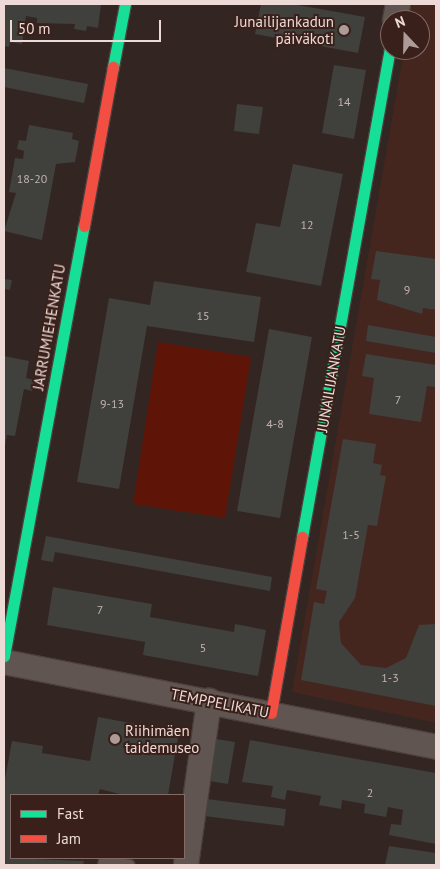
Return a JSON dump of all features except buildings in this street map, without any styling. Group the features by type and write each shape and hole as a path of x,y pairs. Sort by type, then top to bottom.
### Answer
{"street":[{"name":"JARRUMIEHENKATU","path":"4,656 125,4"},
{"name":"JUNAILIJANKATU","path":"271,712 387,60"},
{"name":"TEMPPELIKATU","path":"4,662 271,712 436,747"},
{"path":"186,865 209,701"}],"lane":[{"path":"103,865 104,861 129,865"}],"shaded area":[{"path":"412,4 436,4 436,723 292,692 402,60 430,60 430,10 411,10"},
{"path":"158,342 251,357 225,518 133,504"}],"traffic: fast":[{"path":"113,67 125,4"},
{"path":"302,537 387,60"},
{"path":"4,656 84,226"}],"traffic: jam":[{"path":"84,226 113,67"},
{"path":"271,713 302,537"}],"place":[{"name":"Junailijankadun päiväkoti","path":"344,30"},
{"name":"Riihimäen taidemuseo","path":"115,739"}]}
